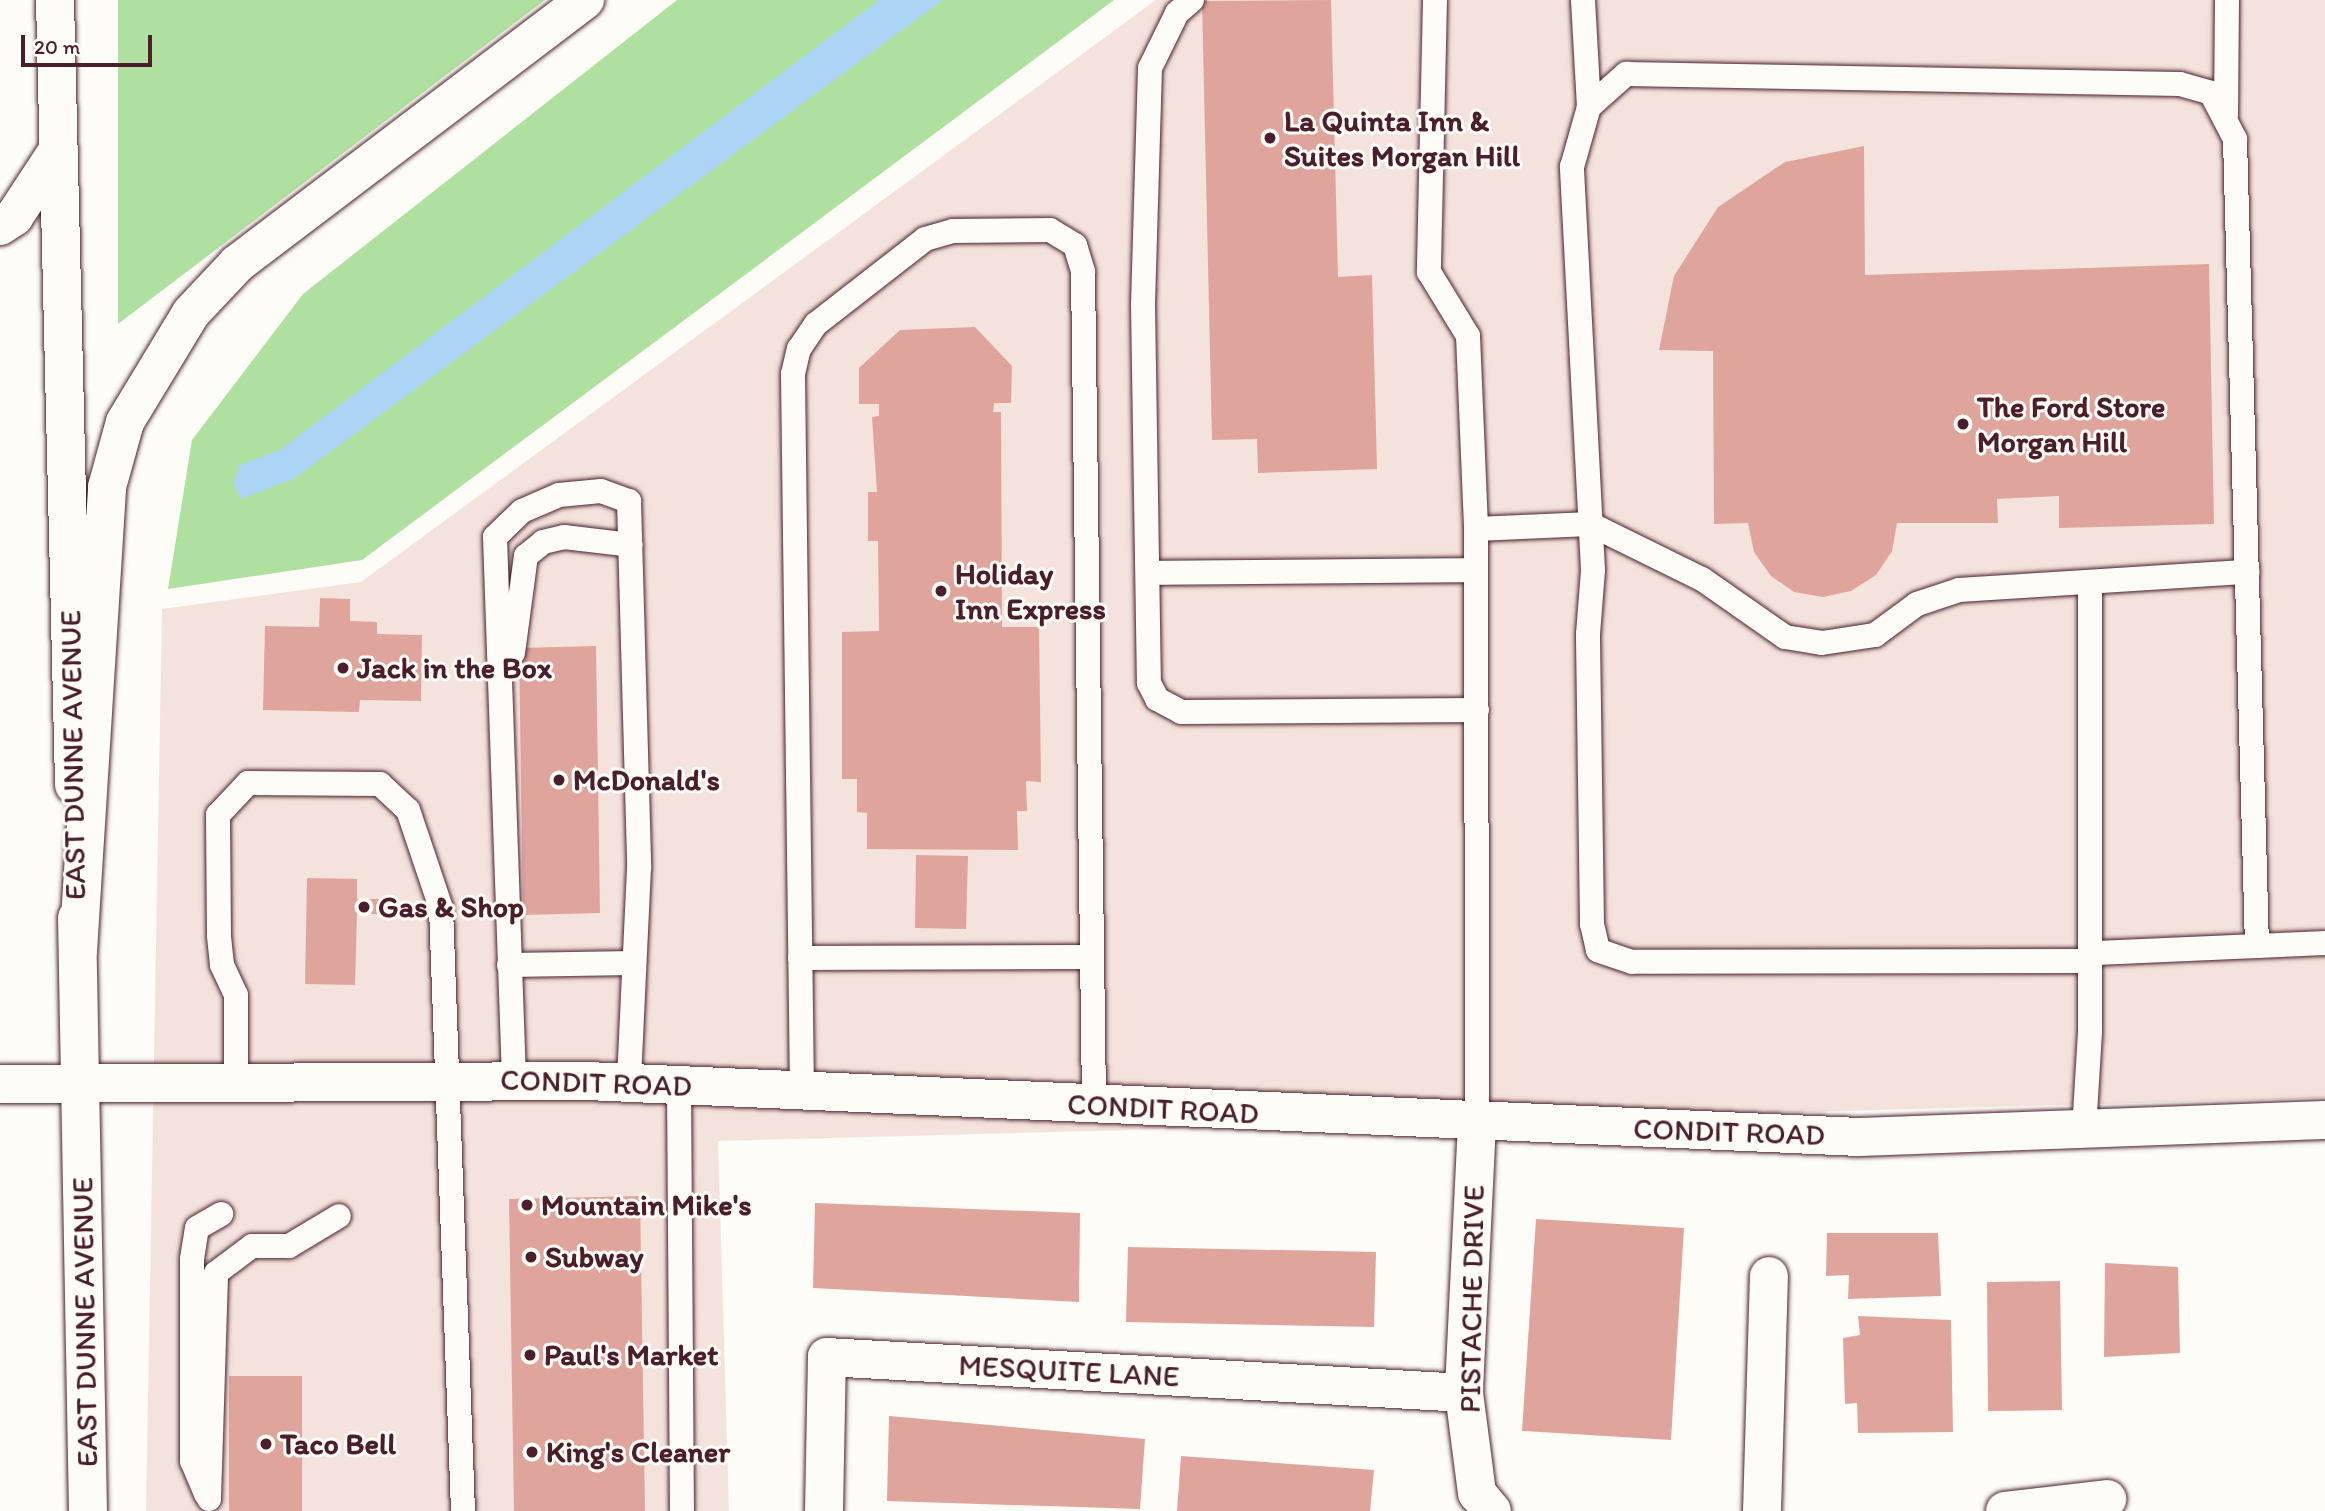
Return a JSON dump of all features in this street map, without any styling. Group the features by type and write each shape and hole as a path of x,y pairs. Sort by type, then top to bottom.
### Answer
{"main road":[{"name":"EAST DUNNE AVENUE","path":"55,0 81,1082 88,1511"},
{"path":"78,951 107,487 125,422 191,313 237,264 585,0"},
{"path":"0,226 14,217 58,150"},
{"name":"CONDIT ROAD","path":"0,1084 514,1079 1477,1123 1858,1137 2325,1120"},
{"name":"PISTACHE DRIVE","path":"1477,1123 1464,1393 1477,1493 1492,1511"},
{"path":"1762,1511 1769,1276"},
{"name":"MESQUITE LANE","path":"824,1511 827,1357 1464,1393"},
{"path":"2005,1511 2107,1499"}],"lane":[{"path":"1192,0 1177,13 1150,68 1143,305 1149,682 1157,699 1181,712 1477,710"},
{"path":"1435,0 1429,272 1468,336 1476,529 1477,1123"},
{"path":"1583,0 1589,107 1572,167 1590,524 1591,896 1598,950 1632,962 2086,961 2096,953 2325,943"},
{"path":"2226,114 2228,0"},
{"path":"1589,107 1626,74 2180,84 2211,93 2226,114 2235,139 2257,946"},
{"path":"802,1091 793,374 799,349 816,324 925,239 953,231 1051,230 1076,245 1083,272 1094,1106"},
{"path":"514,1079 495,537 534,506 559,495 601,491 629,501 639,868 629,1083"},
{"path":"1476,529 1590,524 1702,579 1784,637 1822,643 1875,635 1917,604 1959,590 2247,572"},
{"path":"504,831 514,807 513,621 526,556 543,542 564,537 631,545"},
{"path":"1147,573 1476,570"},
{"path":"2084,1130 2090,582"},
{"path":"236,1080 236,995 222,965 219,935 218,815 248,783 380,784 408,810 441,908 463,1511"},
{"path":"800,958 1093,957"},
{"path":"509,965 634,963"},
{"path":"679,1085 682,1511"},
{"path":"209,1505 192,1461 192,1259 197,1228 221,1214"},
{"path":"209,1505 216,1273 252,1246 289,1246 339,1216"}],"shaded area":[{"path":"1156,0 2325,0 2325,1098 718,1141 729,1511 146,1511 162,609 361,582"}],"green space":[{"path":"118,0 545,0 118,324"},
{"path":"677,0 1114,0 362,560 168,589 192,440 303,294"}],"water":[{"path":"879,0 943,0 295,478 241,499 233,482 240,465 280,450"}],"building":[{"name":"La Quinta Inn & Suites Morgan Hill","path":"1331,0 1338,277 1372,275 1377,469 1258,473 1257,439 1212,440 1202,1"},
{"name":"The Ford Store Morgan Hill","path":"1864,146 1865,275 2209,264 2214,524 2059,528 2059,496 1997,499 1998,523 1897,523 1892,551 1876,575 1851,591 1823,597 1794,592 1771,576 1754,552 1748,523 1714,524 1713,351 1659,350 1674,276 1718,207 1785,162"},
{"name":"Holiday Inn Express","path":"975,327 1012,366 1011,403 994,403 993,412 1001,412 1002,627 1039,627 1041,782 1026,781 1027,811 1017,811 1018,850 867,849 867,813 857,812 857,779 842,779 842,632 879,631 878,541 868,541 868,492 877,492 872,417 879,416 879,404 859,404 859,368 900,330"},
{"name":"Jack in the Box","path":"320,598 350,599 350,621 377,622 377,634 422,635 421,701 360,700 359,712 263,710 265,626 319,627"},
{"name":"McDonald's","path":"596,646 600,913 523,915 519,648"},
{"path":"916,855 968,856 966,929 915,928"},
{"name":"Gas & Shop","path":"307,878 357,879 357,899 382,899 382,914 357,914 355,985 305,984"},
{"path":"640,1196 645,1511 514,1511 509,1199"},
{"path":"815,1203 1080,1213 1079,1302 813,1288"},
{"path":"1536,1219 1684,1228 1671,1440 1522,1431"},
{"path":"1827,1233 1938,1233 1941,1296 1848,1299 1849,1275 1826,1276"},
{"path":"1128,1247 1376,1252 1374,1327 1126,1322"},
{"path":"2105,1263 2178,1267 2180,1353 2104,1357"},
{"path":"2060,1281 2062,1410 1988,1411 1987,1282"},
{"path":"1858,1316 1951,1320 1953,1432 1858,1433 1857,1403 1845,1404 1843,1338 1860,1335"},
{"name":"Taco Bell","path":"229,1376 302,1376 302,1511 229,1511"},
{"path":"889,1416 1145,1439 1140,1509 887,1501"},
{"path":"1181,1456 1374,1470 1370,1511 1177,1511"}],"place":[{"name":"La Quinta Inn & Suites Morgan Hill","path":"1270,138"},
{"name":"The Ford Store Morgan Hill","path":"1963,424"},
{"name":"Holiday Inn Express","path":"941,591"},
{"name":"Jack in the Box","path":"343,668"},
{"name":"McDonald's","path":"559,780"},
{"name":"Gas & Shop","path":"364,907"},
{"name":"Mountain Mike's","path":"527,1205"},
{"name":"Subway","path":"531,1257"},
{"name":"Paul's Market","path":"530,1355"},
{"name":"Taco Bell","path":"266,1444"},
{"name":"King's Cleaner","path":"532,1452"}]}
